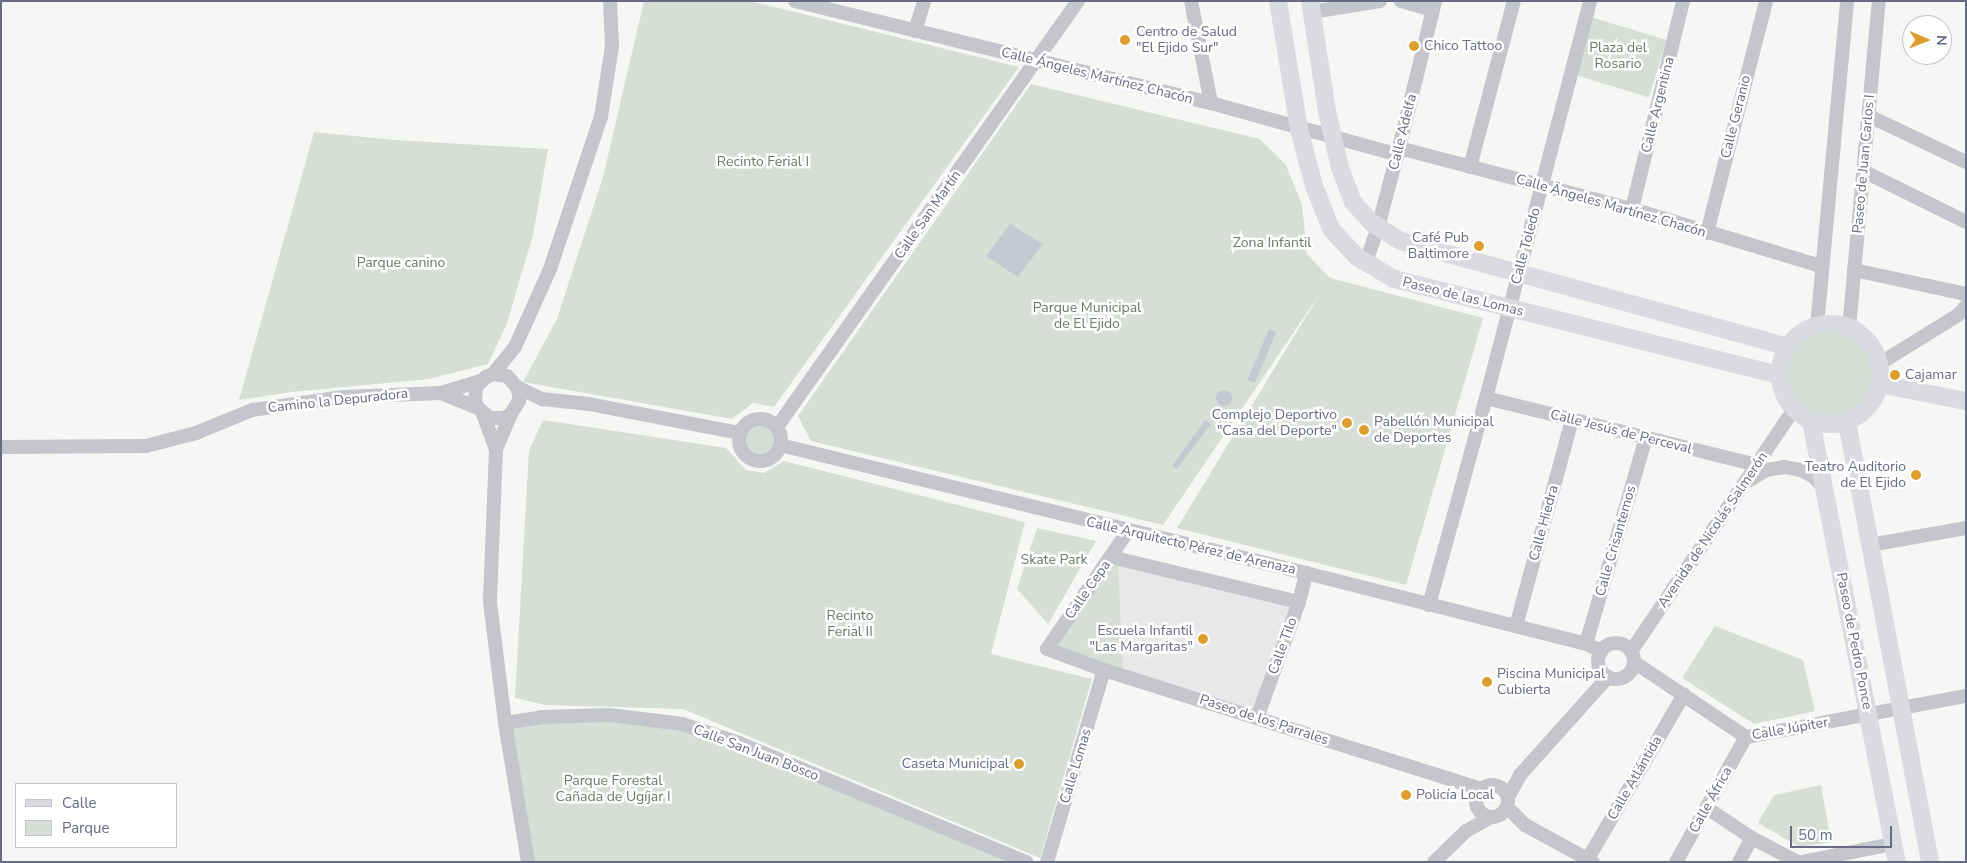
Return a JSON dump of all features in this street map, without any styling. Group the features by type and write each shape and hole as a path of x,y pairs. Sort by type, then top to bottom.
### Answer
{"main road":[{"name":"Paseo de las Lomas","path":"1278,1 1299,128 1314,186 1331,229 1357,257 1394,279 1780,375"},
{"path":"1311,6 1340,168 1353,202 1378,227 1401,241 1788,347"},
{"path":"1833,324 1849,328 1863,336 1873,349 1879,364 1879,384 1873,400 1862,413 1847,422 1823,424 1811,421 1794,409 1787,399 1780,375 1782,360 1788,347 1806,330 1817,326 1833,324"},
{"path":"1879,384 1966,401"},
{"name":"Paseo de Pedro Ponce","path":"1811,421 1896,862"},
{"path":"1847,422 1930,862"}],"street":[{"path":"496,450 474,394 480,381 493,374 515,347 550,269 601,117 612,46 610,1"},
{"name":"Calle Ángeles Martínez Chacón","path":"795,1 810,3 915,31 1211,103 1334,138 1399,152"},
{"path":"915,31 924,1"},
{"name":"Calle San Martín","path":"777,428 1078,1"},
{"path":"1191,1 1211,103"},
{"path":"1311,6 1380,1"},
{"path":"1401,1 1434,6"},
{"path":"1470,167 1514,1"},
{"name":"Calle Toledo","path":"1429,605 1510,308 1590,1"},
{"name":"Calle Argentina","path":"1632,209 1683,1"},
{"name":"Calle Geranio","path":"1707,233 1766,1"},
{"path":"1817,326 1821,266 1847,1"},
{"name":"Paseo de Juan Carlos I","path":"1849,328 1879,1"},
{"name":"Calle Adelfa","path":"1366,262 1399,152 1434,6"},
{"path":"1869,116 1966,162"},
{"name":"Calle Ängeles Martínez Chacón","path":"1399,152 1470,167 1632,209 1821,266"},
{"path":"1864,171 1966,222"},
{"path":"1854,270 1966,294"},
{"path":"1879,364 1963,312"},
{"path":"515,347 515,384 519,402 513,411 496,450 490,602 505,723 528,862"},
{"path":"493,374 500,374 542,399 588,404 740,433"},
{"name":"Camino la Depuradora","path":"1,447 146,446 196,433 252,410 343,398 441,393 480,381"},
{"name":"Camino la Depuradora","path":"441,393 481,411"},
{"name":"Calle Jesús de Perceval","path":"1486,398 1756,465"},
{"path":"481,411 497,419 542,399"},
{"name":"Avenida de Nicolás Salmerón","path":"1633,656 1794,409"},
{"path":"753,420 767,420 777,428 781,439 778,452 767,460 754,460 748,457 740,446 740,433 743,427 753,420"},
{"name":"Calle Hiedra","path":"1516,626 1572,420"},
{"name":"Calle Crisantemos","path":"1586,644 1646,438"},
{"name":"Calle Arquitecto Pérez de Arenaza","path":"780,445 1306,573 1586,644 1601,651"},
{"path":"1745,482 1766,470 1785,467 1801,470 1814,477 1825,490"},
{"path":"1870,545 1966,528"},
{"name":"Calle Cepa","path":"1047,649 1112,557 1128,531"},
{"path":"1112,557 1299,602"},
{"name":"Calle Tilo","path":"1257,718 1299,602 1306,573"},
{"path":"1616,642 1622,643 1633,656 1633,668 1625,677 1613,679 1608,677 1600,668 1598,662 1601,651 1605,646 1616,642"},
{"name":"Paseo de los Parrales","path":"1047,649 1104,670 1481,789"},
{"name":"Calle Júpiter","path":"1633,656 1746,737 1966,696"},
{"name":"Calle Lomas","path":"1047,862 1104,670"},
{"path":"1434,862 1466,831 1490,817 1501,815 1520,775 1608,677"},
{"name":"Calle Atlántida","path":"1589,861 1684,694"},
{"name":"Calle San Juan Bosco","path":"505,723 541,717 610,715 682,724 739,743 1026,862"},
{"name":"Calle África","path":"1676,862 1746,737"},
{"path":"1497,786 1520,775"},
{"path":"1466,831 1478,793 1481,789 1491,785 1497,786 1505,792 1507,802 1525,825 1589,861"},
{"path":"1476,804 1481,813 1490,817"},
{"path":"1707,808 1752,838 1799,862 1893,844"},
{"path":"1739,862 1752,838"}],"shaded area":[{"path":"1010,224 1043,244 1018,277 986,256"},
{"path":"1269,329 1276,332 1255,383 1248,380"},
{"path":"1224,390 1230,392 1232,398 1230,404 1224,406 1218,404 1216,398 1218,392"},
{"path":"1205,420 1211,424 1177,469 1172,466"},
{"name":"Escuela Infantil \"Las Margaritas\"","path":"1118,558 1299,602 1257,718 1123,675"}],"green space":[{"name":"Recinto Ferial I","path":"644,1 750,1 1019,67 774,407 753,403 732,419 523,382 557,319 603,177"},
{"name":"Plaza del Rosario","path":"1591,17 1667,40 1649,97 1573,74"},
{"name":"Parque Municipal de El Ejido","path":"1031,84 1260,139 1286,165 1302,205 1307,254 1330,278 1483,318 1406,585 1177,528 1321,292 1163,525 811,441 798,416"},
{"name":"Parque canino","path":"314,132 395,140 548,149 533,235 507,323 488,364 429,379 292,392 239,400"},
{"path":"1830,332 1847,335 1861,344 1870,358 1873,375 1870,392 1861,406 1847,415 1830,418 1813,415 1799,406 1790,392 1787,375 1790,358 1799,344 1813,335"},
{"path":"756,419 764,419 775,425 781,440 775,455 764,461 756,461 745,455 739,444 739,436 745,425"},
{"name":"Recinto Ferial II","path":"543,420 726,448 746,470 764,473 784,461 1025,522 991,654 1092,679 1040,858 683,709 546,705 515,698 529,450"},
{"name":"Skate Park","path":"1037,528 1096,541 1048,624 1017,589"},
{"path":"1118,558 1123,675 1047,649"},
{"path":"1715,626 1803,660 1815,711 1754,724 1682,678"},
{"name":"Parque Forestal Cañada de Ugíjar I","path":"541,717 682,724 1026,862 532,862 505,723"},
{"path":"1821,785 1831,842 1800,847 1758,823 1774,795"}],"place":[{"name":"Centro de Salud \"El Ejido Sur\"","path":"1125,40"},
{"name":"Chico Tattoo","path":"1414,46"},
{"name":"Café Pub Baltimore","path":"1479,246"},
{"name":"Cajamar","path":"1895,375"},
{"name":"Complejo Deportivo \"Casa del Deporte\"","path":"1347,423"},
{"name":"Pabellón Municipal de Deportes","path":"1364,430"},
{"name":"Teatro Auditorio de El Ejido","path":"1916,475"},
{"name":"Escuela Infantil \"Las Margaritas\"","path":"1203,639"},
{"name":"Piscina Municipal Cubierta","path":"1487,682"},
{"name":"Caseta Municipal","path":"1019,764"},
{"name":"Policía Local","path":"1406,795"}],"park label":[{"name":"Zona Infantil","path":"1272,243"}]}
